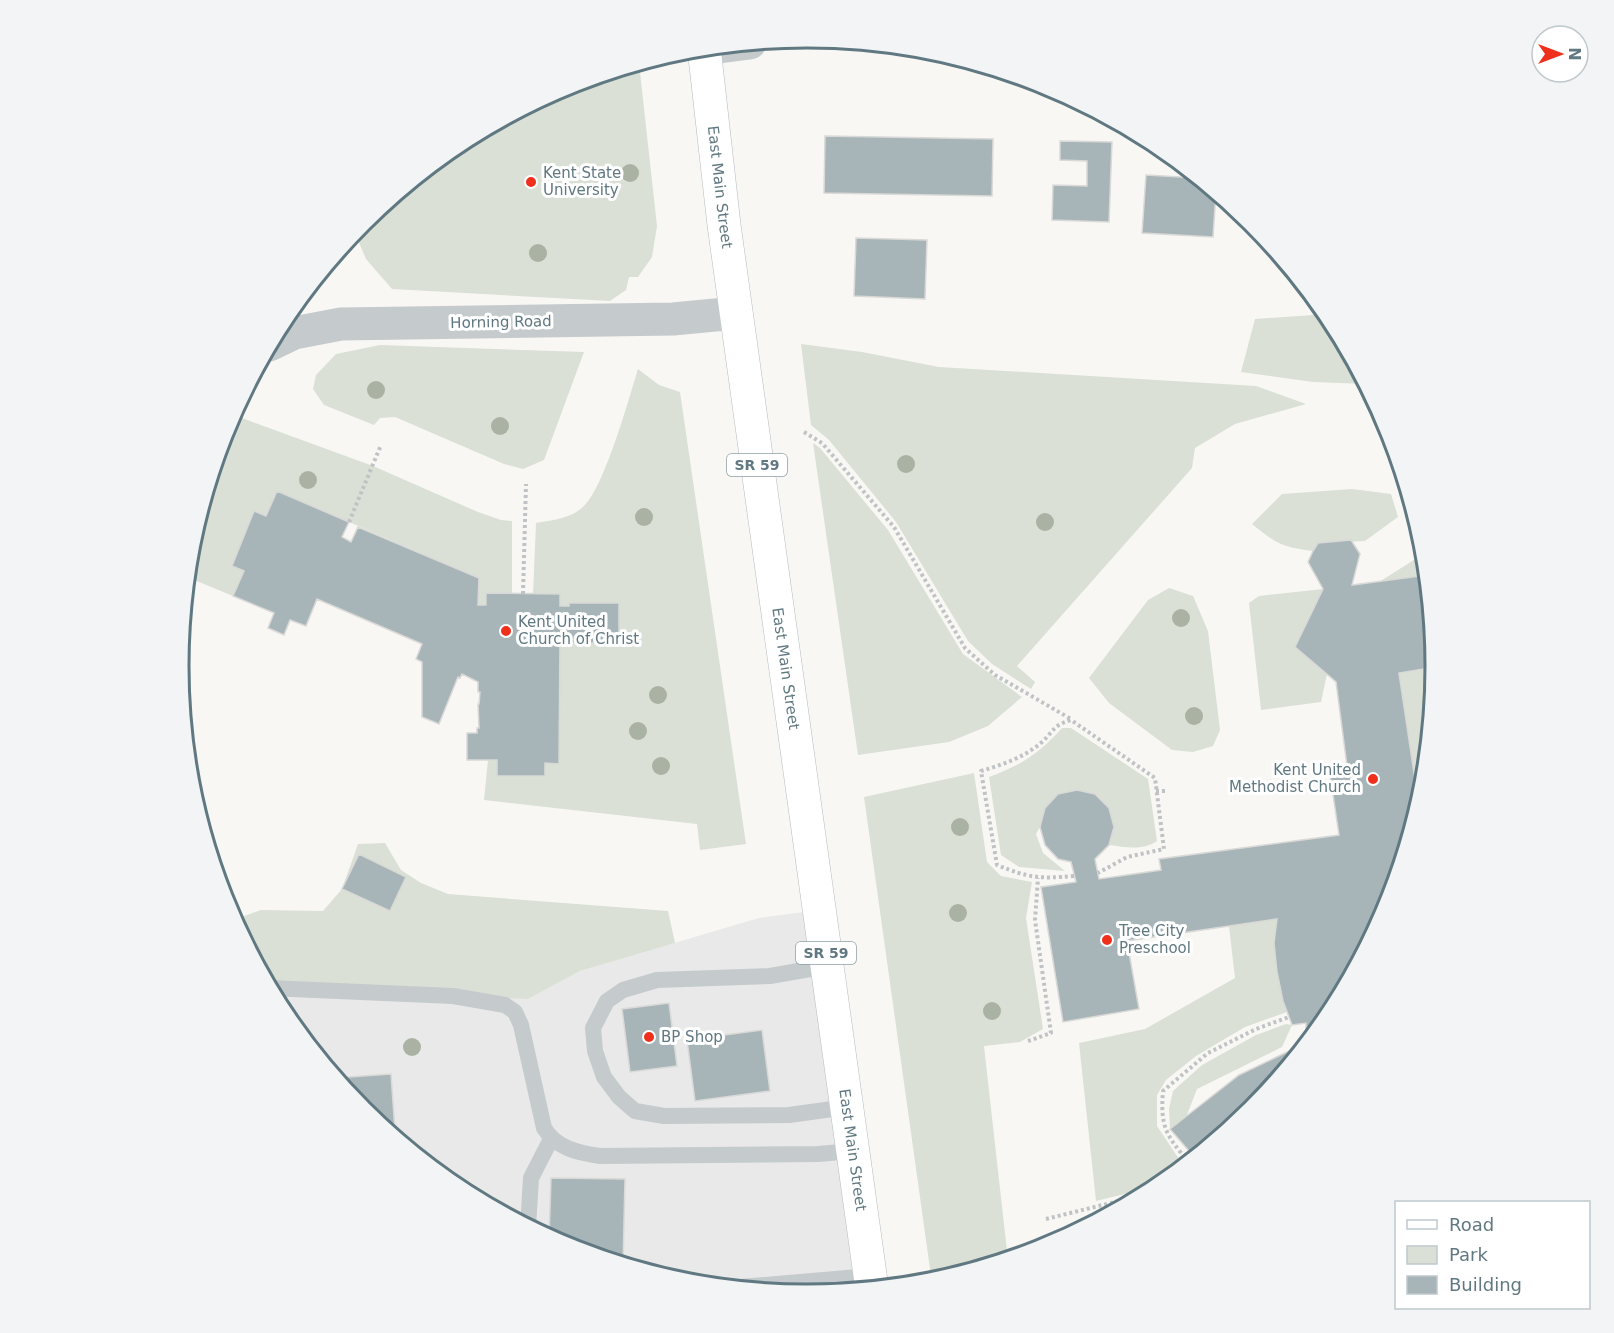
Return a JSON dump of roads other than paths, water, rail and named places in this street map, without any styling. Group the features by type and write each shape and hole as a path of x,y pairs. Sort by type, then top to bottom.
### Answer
{"main road":[{"name":"East Main Street","path":"705,57 724,225 871,1282"}],"street":[{"name":"Horning Road","path":"283,338 294,333 340,324 673,319 736,313"}],"lane":[{"path":"827,966 770,976 657,980 623,990 607,1001 593,1028 595,1051 604,1077 619,1097 634,1111 664,1116 789,1115 847,1107"},
{"path":"279,988 453,996 505,1005 515,1012 521,1025 544,1128 551,1139 585,1154 600,1156 818,1154 853,1151"},
{"path":"529,1219 531,1178 551,1139"},
{"path":"803,1285 865,1282"}],"place":[{"name":"Kent State University","path":"531,182"},
{"name":"Kent United Church of Christ","path":"506,631"},
{"name":"Kent United Methodist Church","path":"1373,779"},
{"name":"Tree City Preschool","path":"1107,940"},
{"name":"BP Shop","path":"649,1037"}]}
